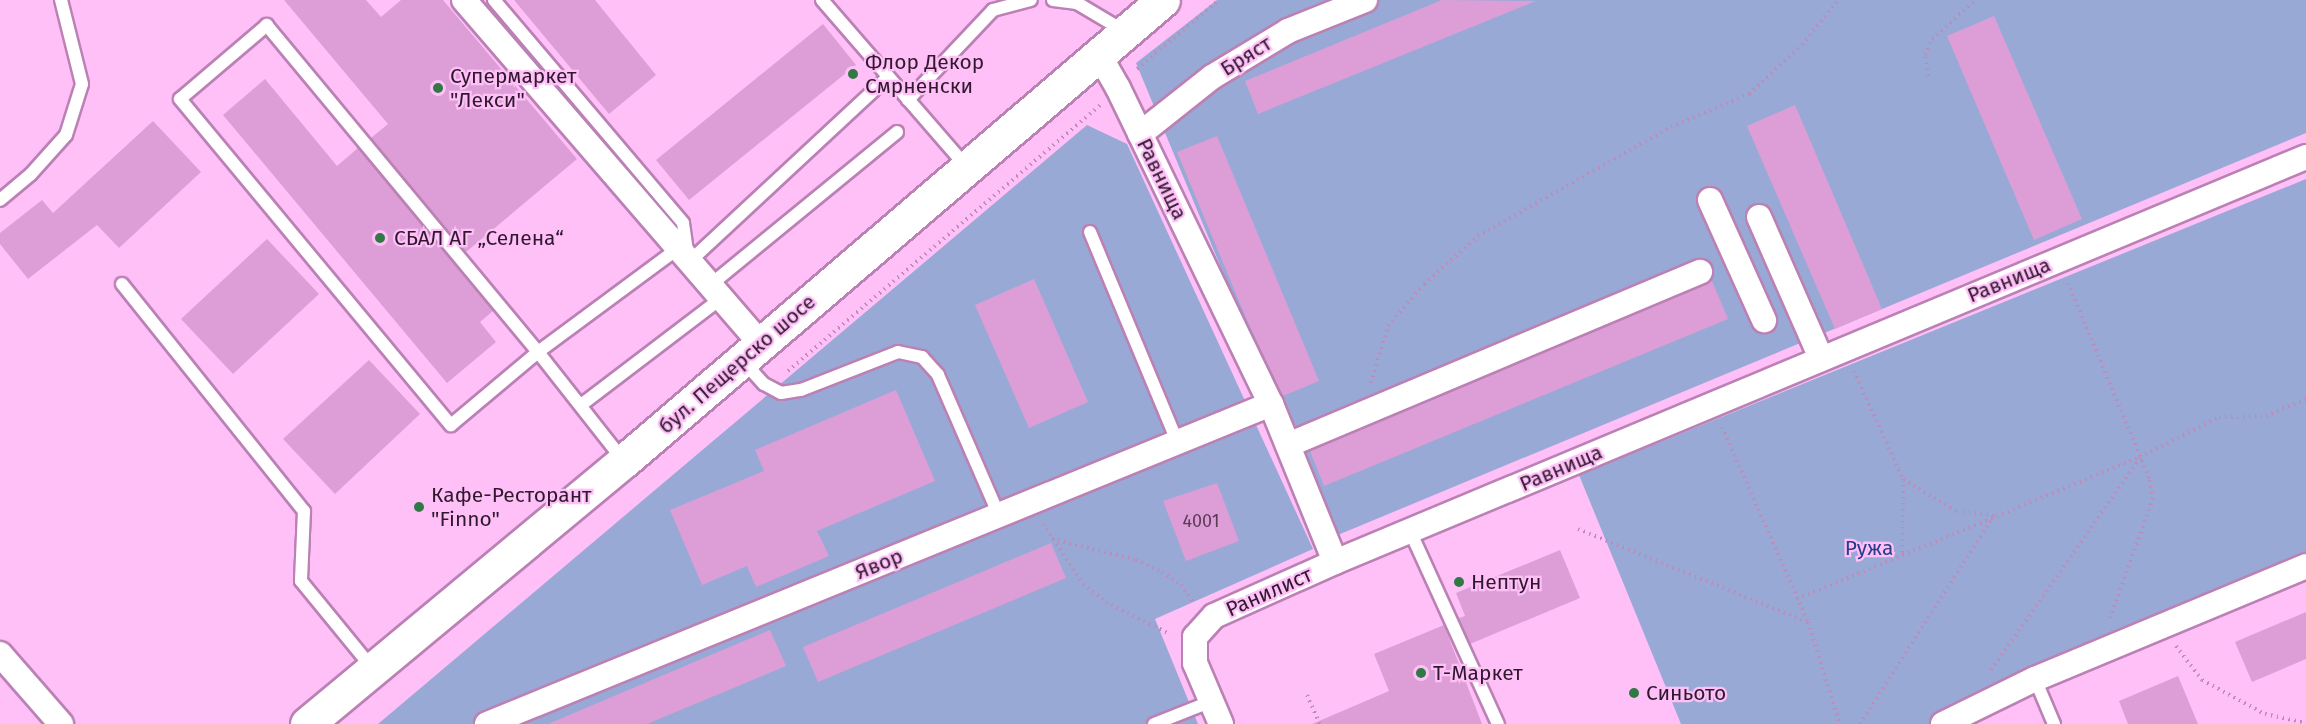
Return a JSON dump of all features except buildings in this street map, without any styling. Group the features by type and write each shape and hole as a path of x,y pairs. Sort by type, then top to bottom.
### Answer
{"main road":[{"name":"бул. Пещерско шосе","path":"307,724 624,461 1098,53 1163,0"}],"street":[{"path":"464,0 714,292 752,352"},
{"name":"Бряст","path":"1140,134 1212,77 1278,36 1365,0"},
{"name":"Равнища","path":"1098,53 1118,88 1271,404 1335,562 1843,348 2306,158"},
{"path":"1710,200 1764,320"},
{"path":"1734,249 1763,226 1821,358"},
{"path":"1288,445 1700,272"},
{"name":"Явор","path":"487,724 1271,404"},
{"name":"Ранилист","path":"1195,645 1195,637 1214,616 1335,562"},
{"path":"1947,722 2035,679 2306,566"},
{"path":"1195,645 1195,663 1221,724"},
{"path":"0,654 61,724"}],"lane":[{"path":"1,197 31,174 66,135 82,84 61,0"},
{"path":"494,0 683,223 683,256"},
{"path":"822,0 966,166"},
{"path":"908,100 993,10 1031,0"},
{"path":"1053,0 1077,3 1125,32"},
{"path":"624,461 538,352 267,25 180,99 451,425 538,352 683,256 888,77"},
{"path":"581,405 897,132"},
{"path":"1090,232 1178,443"},
{"path":"122,284 304,511 301,580 374,670"},
{"path":"752,352 769,387 781,393 801,390 898,352 922,357 938,375 999,515"},
{"path":"1410,531 1498,724"},
{"path":"2035,679 2054,724"},
{"path":"1154,724 1212,700"}],"path":[{"path":"769,387 1067,136 1219,0"},
{"path":"1362,414 1388,326 1425,284 1478,236 1671,127 1749,94 1802,45 1838,0"},
{"path":"1928,76 1925,55 1932,39 1976,0"},
{"path":"2058,260 2140,457 2153,498 2098,652"},
{"path":"1843,348 1904,478 1902,555"},
{"path":"1797,599 1994,515 2140,457 2219,417 2265,416 2306,399"},
{"path":"1712,404 1808,622 1840,724"},
{"path":"1988,675 2140,457"},
{"path":"1904,478 1956,510 1994,515"},
{"path":"1029,503 1083,584 1106,603 1195,645"},
{"path":"1860,724 1994,515"},
{"path":"1578,529 1808,622"},
{"path":"1052,539 1136,560 1162,572 1181,585 1208,622"},
{"path":"2161,627 2202,680 2265,714 2306,723"},
{"path":"1307,695 1320,724"}],"green space":[{"path":"1217,0 2306,0 2306,133 1333,537 1136,63"},
{"path":"1087,125 1127,144 1313,549 1155,619 1198,724 378,724"},
{"name":"Ружа","path":"2306,179 2306,553 1952,704 1931,724 1681,724 1579,475"}],"place":[{"name":"Флор Декор Смрненски","path":"853,74"},
{"name":"Супермаркет \"Лекси\"","path":"438,88"},
{"name":"СБАЛ АГ „Селена“","path":"380,238"},
{"name":"Кафе-Ресторант \"Finno\"","path":"419,507"},
{"name":"Нептун","path":"1459,582"},
{"name":"Т-Маркет","path":"1421,673"},
{"name":"Синьото","path":"1634,693"}]}
